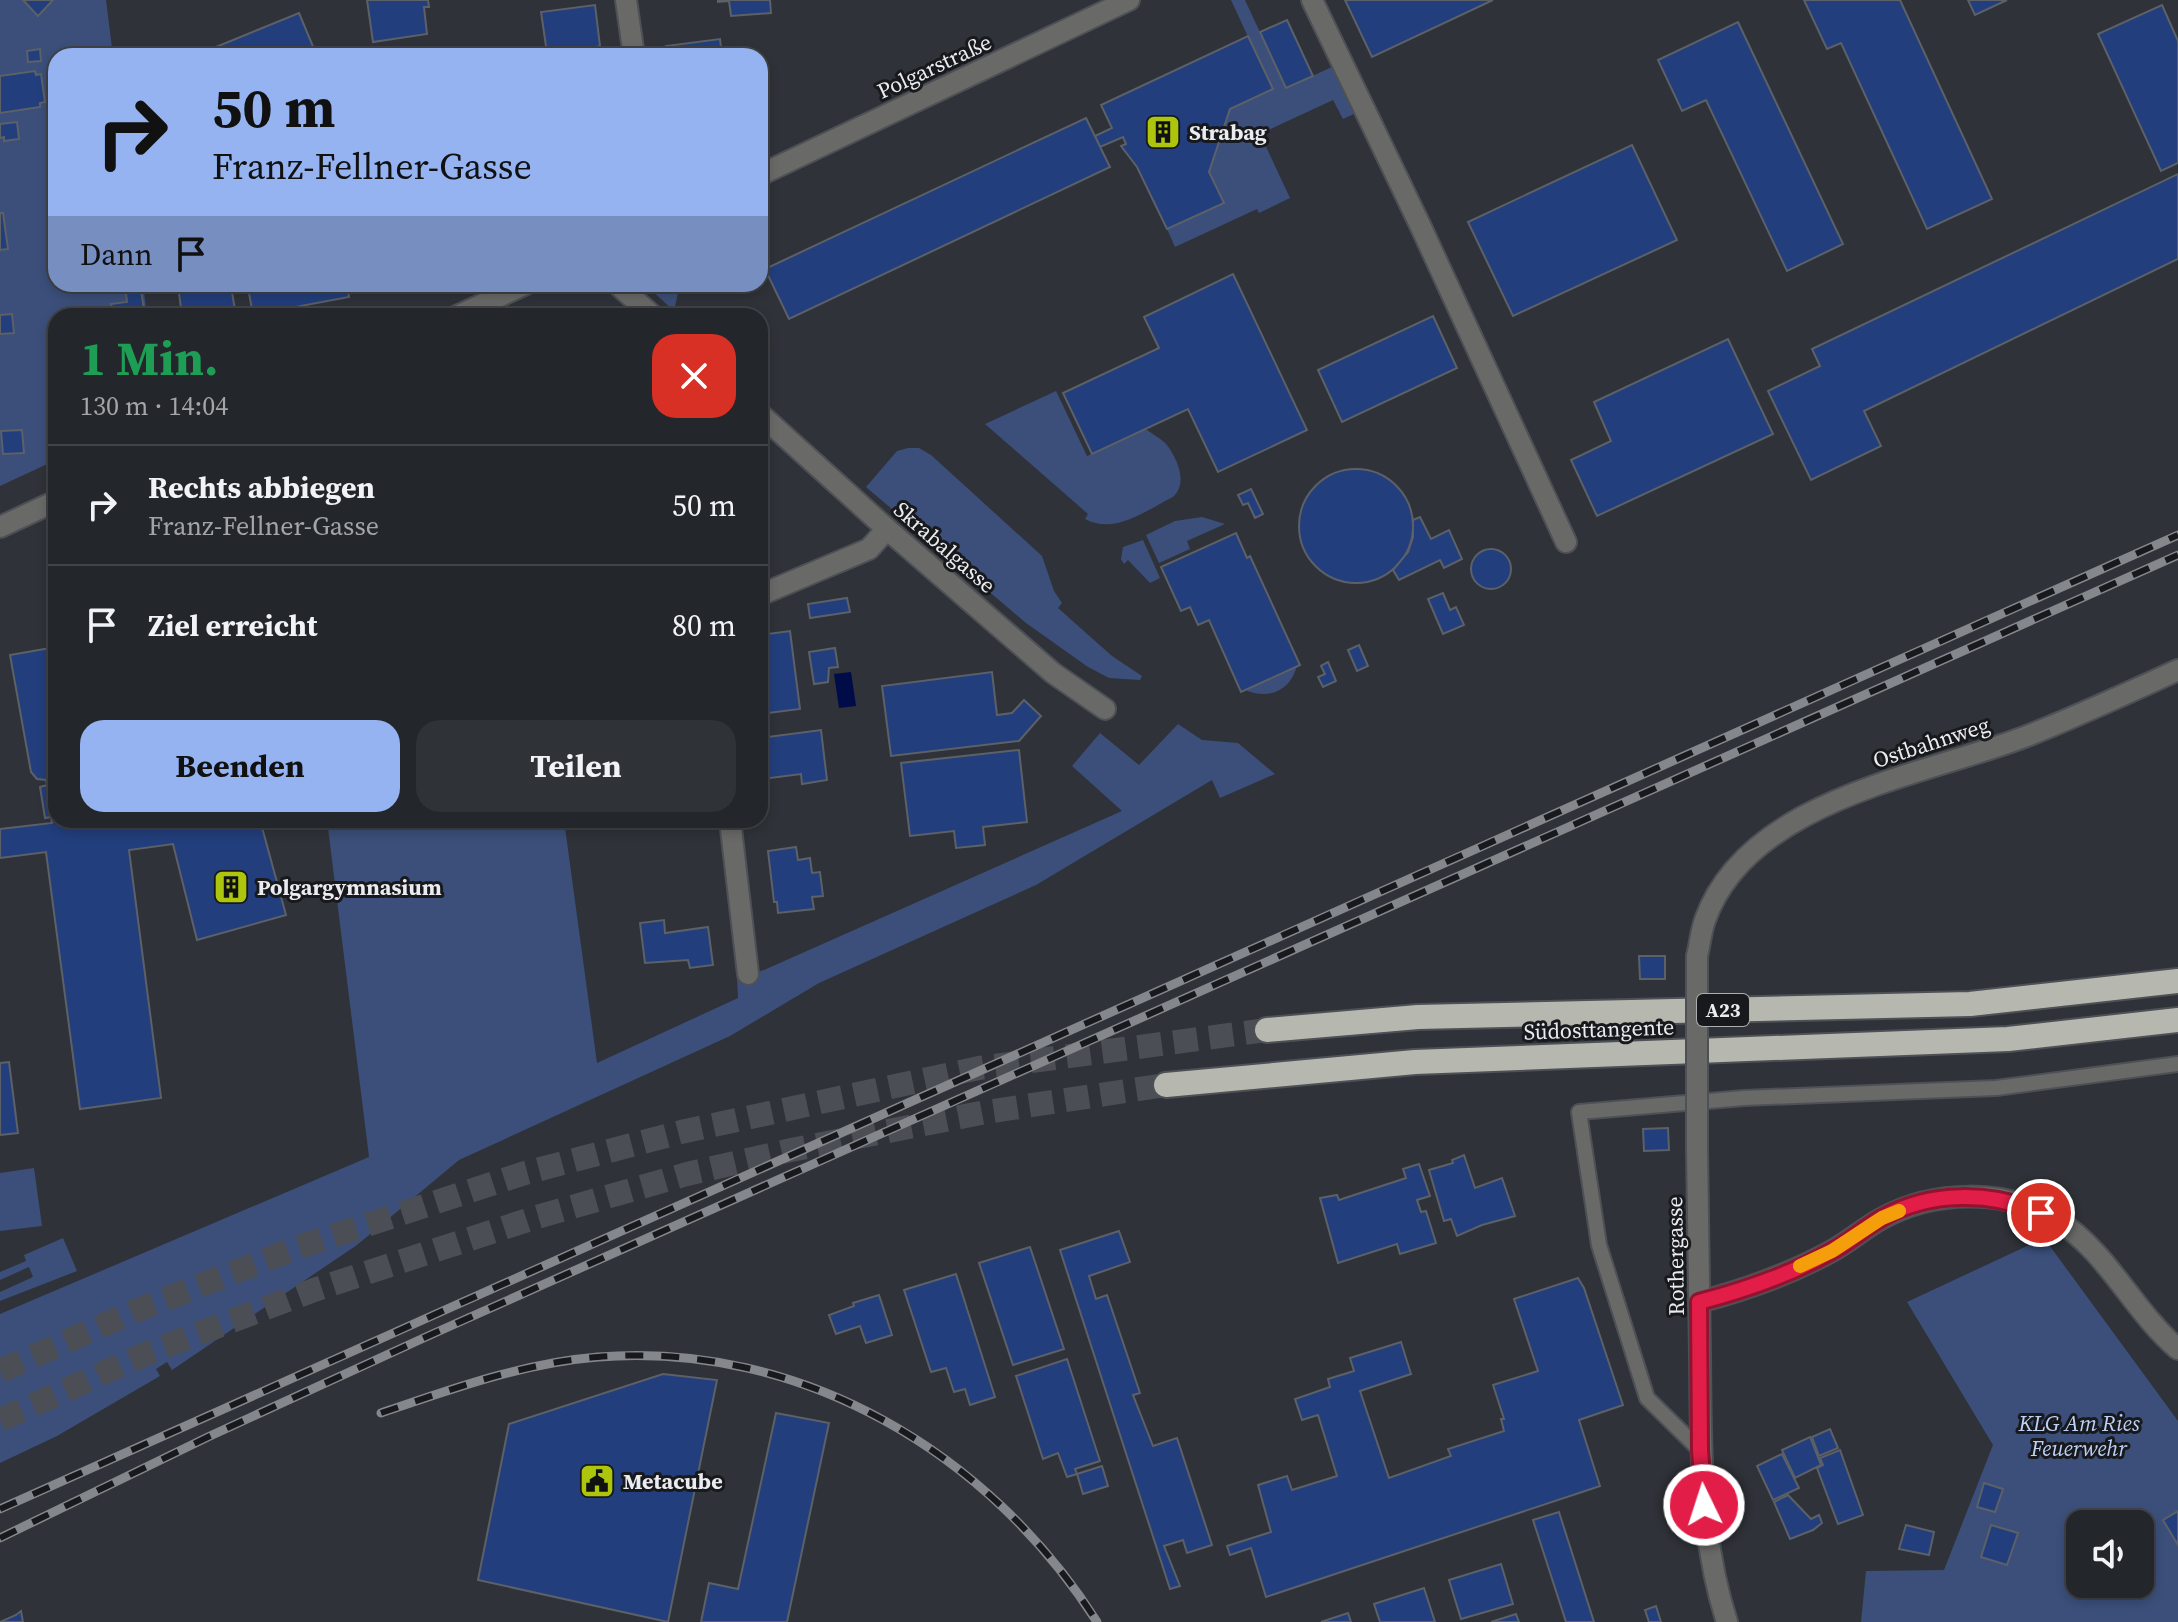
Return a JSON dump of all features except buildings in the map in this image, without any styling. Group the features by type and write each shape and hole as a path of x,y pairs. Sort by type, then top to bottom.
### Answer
{"highway":[{"name":"Südosttangente","path":"1267,1030 1418,1017 1970,1004 2178,981"},
{"name":"Südosttangente","path":"1166,1085 1415,1062 2008,1039 2178,1020"}],"street":[{"path":"626,0 633,48"},
{"name":"Polgarstraße","path":"768,171 1129,0"},
{"path":"1312,0 1566,542"},
{"path":"474,308 509,292"},
{"path":"626,292 644,308"},
{"name":"Skrabalgasse","path":"768,421 1053,673 1105,709"},
{"path":"0,527 48,505"},
{"path":"768,592 869,549 887,529"},
{"name":"Ostbahnweg","path":"1719,892 1760,846 1786,826 1834,802 1896,776 2027,736 2178,670"},
{"path":"731,828 748,974"},
{"name":"Rothergasse","path":"1719,892 1705,920 1697,956 1700,1450 1712,1562 1727,1622"},
{"path":"1699,1302 1770,1281 1832,1251 1882,1218 1923,1201 1968,1196 2010,1201 2057,1220 2093,1250 2164,1337 2178,1349"}],"lane":[{"path":"1700,1450 1647,1398 1599,1245 1579,1112 1744,1098 1996,1088 2178,1064"}],"green space":[{"path":"0,0 106,0 112,48 48,48 48,292 144,292 146,308 48,308 48,464 0,486"},
{"path":"1231,0 1245,0 1286,88 1334,66 1356,113 1343,119 1333,100 1260,134 1290,198 1259,213 1257,209 1175,247 1167,229 1224,203 1209,172 1230,109 1272,89"},
{"path":"653,292 678,292 675,308"},
{"path":"1056,391 1087,456 1146,429 1165,443 1180,471 1180,485 1173,497 1119,523 1096,523 1085,519 1088,514 985,424"},
{"path":"919,448 931,455 1042,556 1054,591 1062,603 1058,608 1112,656 1142,676 1140,680 1109,678 1088,667 1026,623 866,487 897,451"},
{"path":"1202,517 1225,524 1187,541 1190,549 1159,563 1146,535 1175,521"},
{"path":"1143,540 1160,578 1150,583 1128,560 1124,564 1121,559 1123,547"},
{"path":"1297,666 1289,682 1277,691 1262,694 1245,690"},
{"path":"1178,724 1202,740 1238,743 1275,774 1220,798 1212,780 1036,885 819,983 730,1036 459,1160 357,1245 172,1370 167,1362 156,1369 160,1376 57,1436 0,1463 0,1314 369,1157 328,828 565,828 597,1063 738,998 737,978 764,970 1122,811 1072,766 1100,733 1139,765"},
{"path":"34,1168 42,1226 0,1231 0,1173"},
{"path":"63,1238 77,1271 0,1301 0,1292 33,1277 29,1267 0,1280 0,1272 26,1261 24,1255"},
{"name":"KLG Am Ries Feuerwehr","path":"2044,1238 2178,1421 2178,1622 1861,1622 1866,1571 1944,1570 1993,1445 1907,1302"}],"shaded area":[{"path":"851,672 856,706 839,708 834,674"}],"tunnel":[{"path":"0,1371 135,1311 299,1247 525,1173 681,1132 979,1068 1267,1030"},
{"path":"0,1420 152,1351 314,1290 537,1217 687,1174 791,1150 986,1112 1166,1085"}],"railway":[{"path":"0,1509 2178,535"},
{"path":"0,1538 210,1436 428,1336 2178,555"},
{"path":"381,1413 488,1378 570,1360 673,1357 747,1368 817,1389 884,1420 946,1460 1002,1507 1053,1561 1097,1622"}],"slow traffic":[{"path":"1800,1266 1832,1251 1882,1218 1899,1211"}],"place":[{"name":"Strabag","path":"1163,132"},
{"name":"Polgargymnasium","path":"231,887"},
{"name":"Metacube","path":"597,1481"}],"route":[{"path":"1704,1505 1700,1450 1699,1302 1770,1281 1832,1251 1882,1218 1923,1201 1968,1196 2010,1201 2041,1213"}]}
